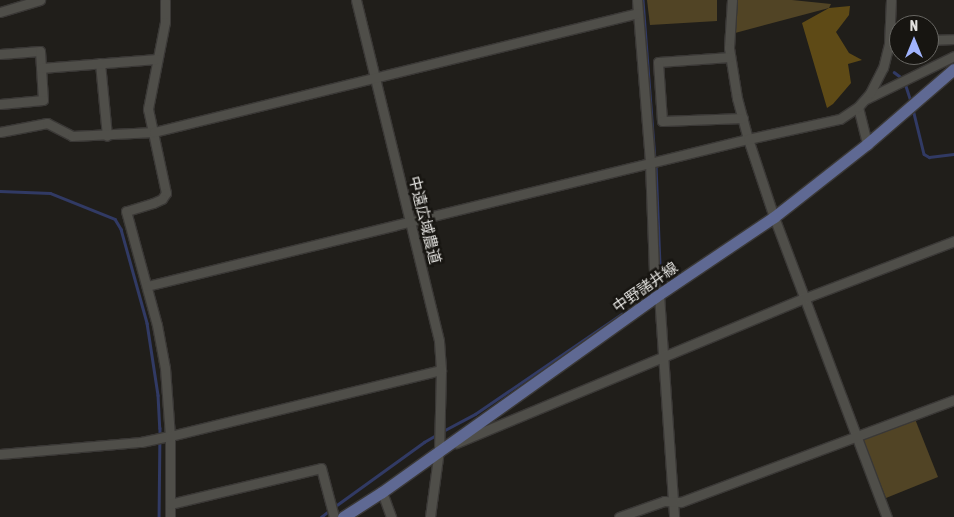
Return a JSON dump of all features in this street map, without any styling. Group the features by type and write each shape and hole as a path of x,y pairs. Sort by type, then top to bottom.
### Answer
{"main road":[{"name":"中野諸井線","path":"342,517 382,492 657,296 774,218 868,144 954,68"}],"street":[{"path":"0,12 40,0"},
{"path":"165,0 165,22 148,110 166,193 162,199 153,203 126,210 157,325 164,368 170,436 170,517"},
{"name":"中遠広域農道","path":"356,0 435,318 441,370 439,450 430,517"},
{"path":"637,0 650,163 657,296 677,502 674,517"},
{"path":"732,0 729,26 730,57 748,139 774,218 806,298 887,517"},
{"path":"890,15 891,0"},
{"path":"0,132 47,123 72,136 107,136 154,132 638,13"},
{"path":"868,144 861,104 884,68 889,39"},
{"path":"939,40 954,39"},
{"path":"0,54 40,51 43,100 0,104"},
{"path":"147,286 840,118 861,104 954,56"},
{"path":"730,57 658,62 662,121 743,118"},
{"path":"41,68 157,59"},
{"path":"100,63 107,136"},
{"path":"439,450 806,298 954,241"},
{"path":"0,454 141,442 441,370"},
{"path":"620,517 664,501 677,502 954,400"},
{"path":"170,504 321,468 334,517"},
{"path":"382,492 391,517"}],"shaded area":[{"path":"647,0 717,0 717,21 650,25"},
{"path":"738,0 792,0 831,4 829,8 735,33"},
{"path":"850,6 849,15 836,32 849,53 862,60 848,64 851,83 833,104 827,108 802,23 829,8"},
{"path":"915,419 938,477 886,498 862,438"}],"waterway":[{"path":"643,0 655,159"},
{"path":"894,72 902,78"},
{"path":"905,83 911,101"},
{"path":"913,109 924,154 929,157 954,154"},
{"path":"656,165 661,287 659,288"},
{"path":"0,191 50,193 115,219 121,229 147,323 158,395 160,428 159,517"},
{"path":"443,431 475,414 626,311"},
{"path":"334,507 438,434"},
{"path":"321,517 330,510"}]}
